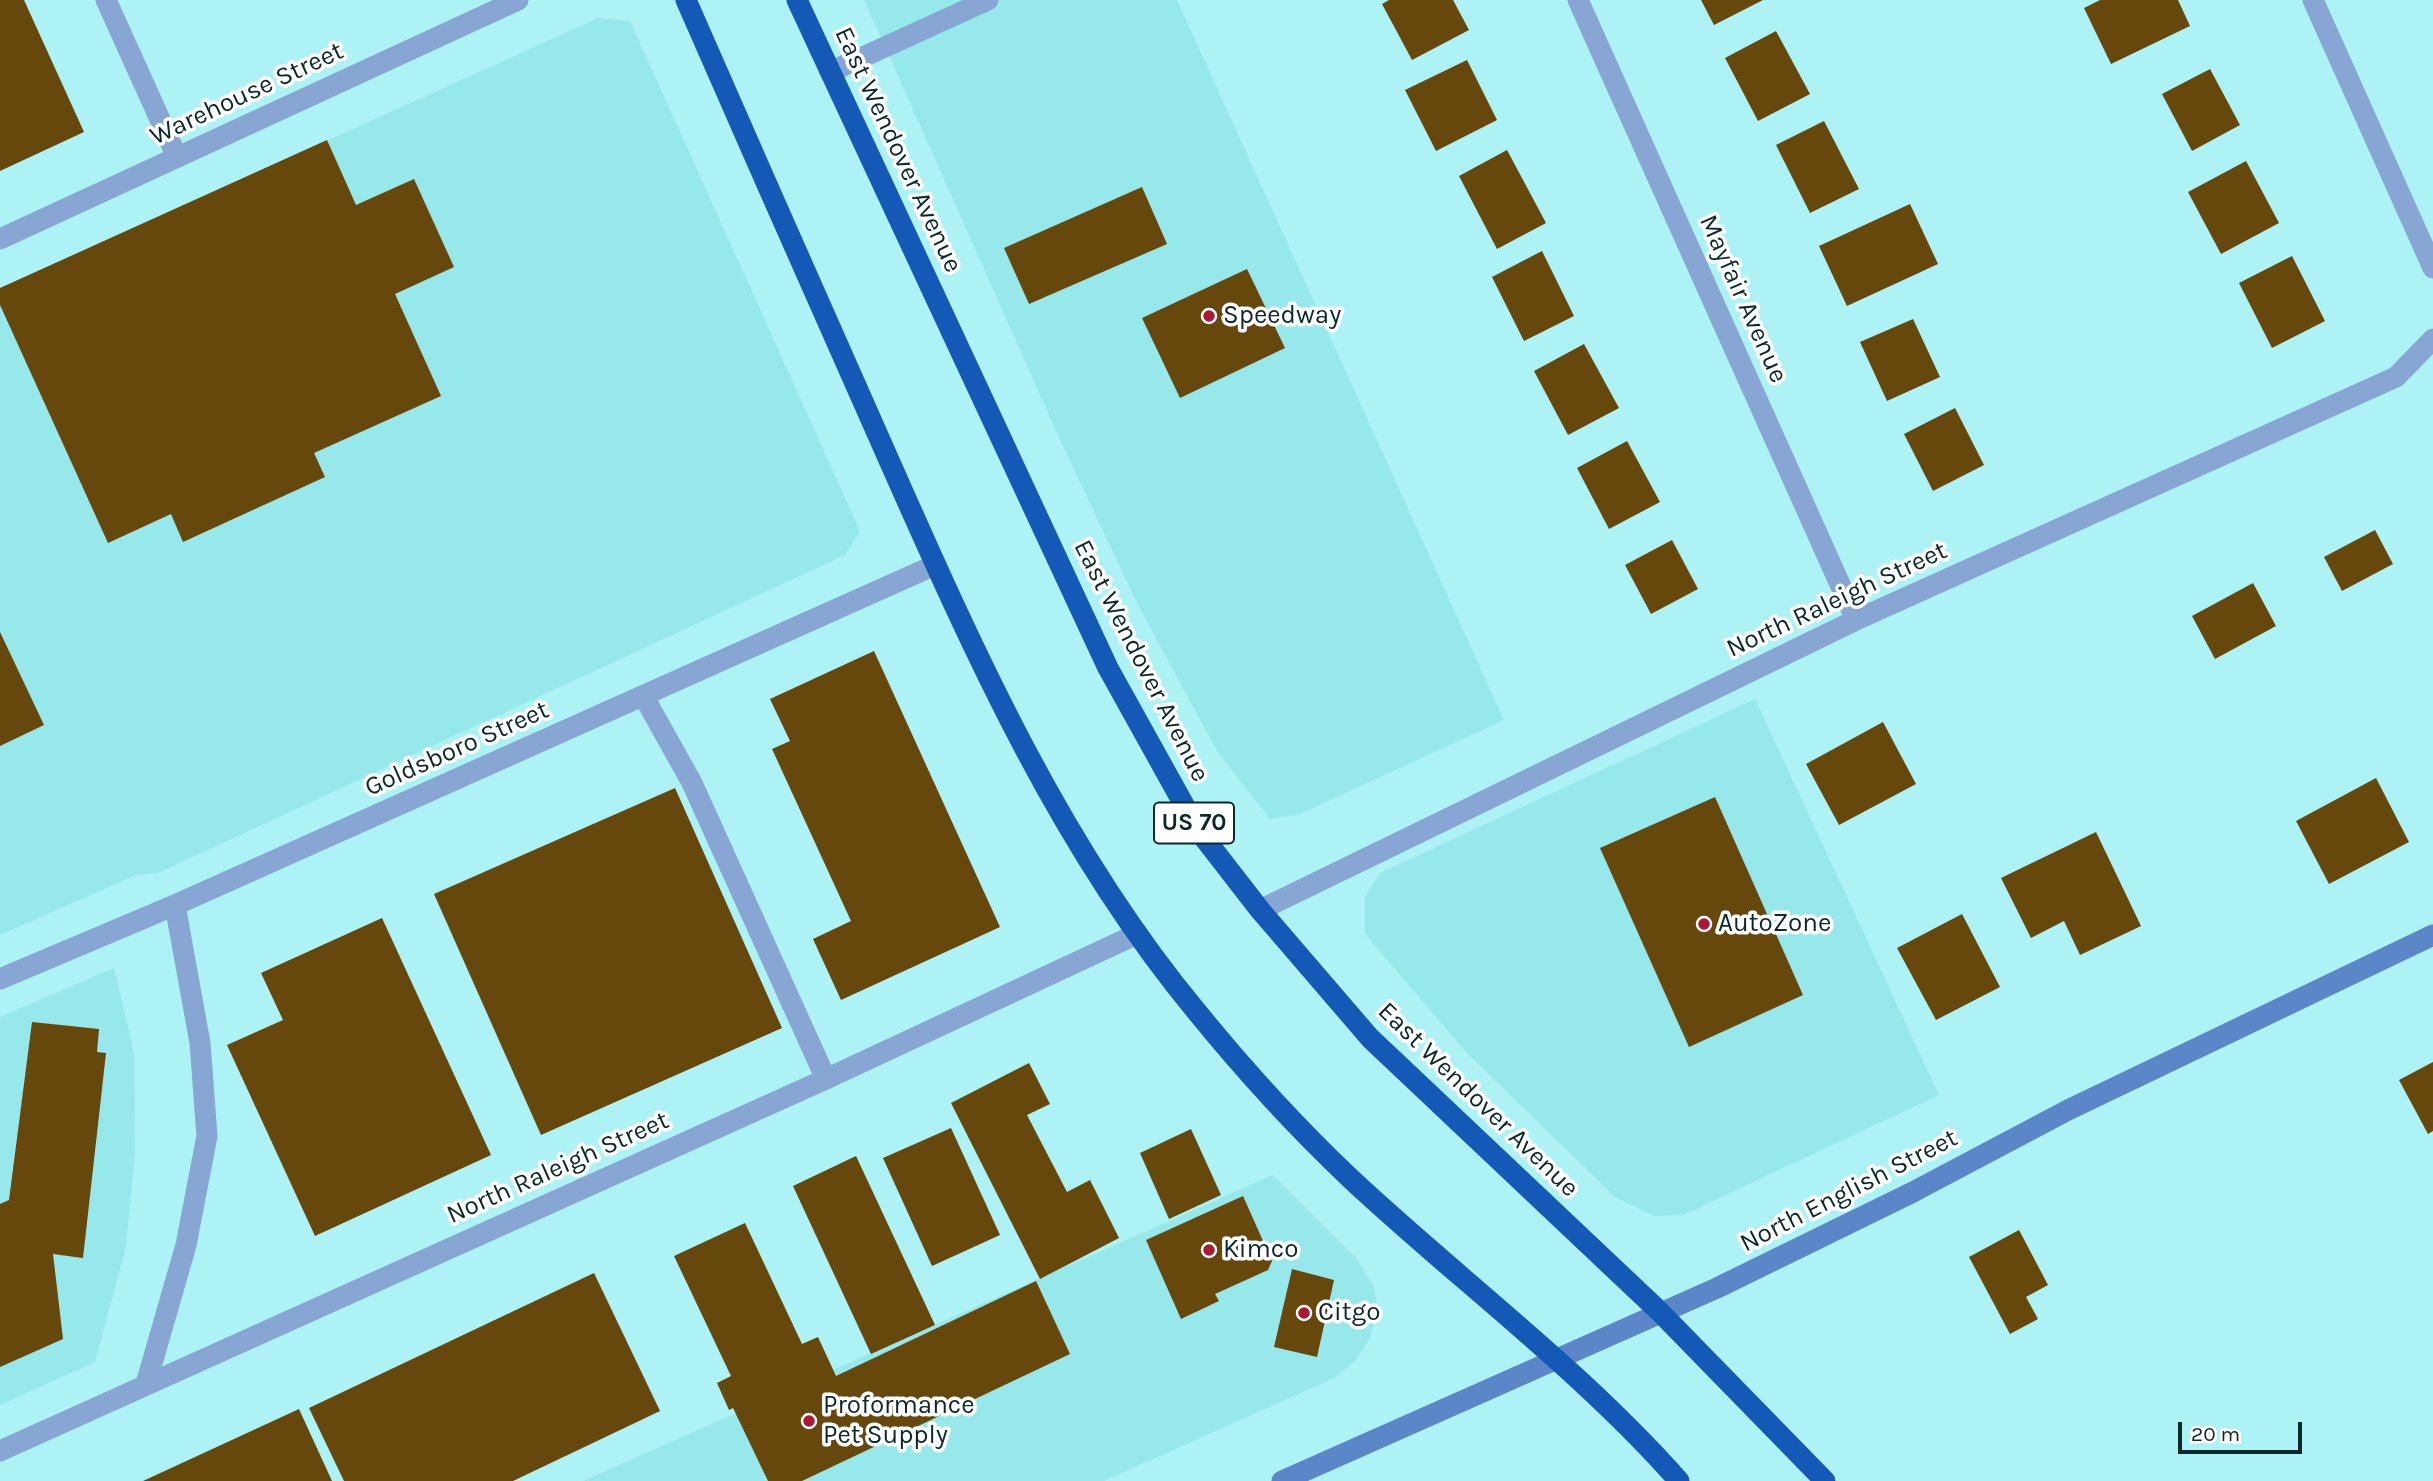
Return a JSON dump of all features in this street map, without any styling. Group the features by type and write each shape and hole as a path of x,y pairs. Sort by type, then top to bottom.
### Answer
{"highway":[{"path":"685,0 997,699 1072,836 1137,934 1194,1009 1264,1091 1352,1179 1557,1359 1679,1481"},
{"name":"East Wendover Avenue","path":"797,0 1108,668 1198,830 1260,910 1370,1038 1660,1312 1825,1481"}],"street":[{"path":"106,0 177,157"},
{"name":"Warehouse Street","path":"0,239 518,0"},
{"path":"830,72 988,0"},
{"name":"Mayfair Avenue","path":"1578,0 1856,620"},
{"path":"2313,0 2433,268"},
{"name":"North Raleigh Street","path":"1260,910 1856,620 2396,377 2433,339"},
{"name":"Goldsboro Street","path":"0,979 175,905 935,565"},
{"path":"644,696 692,783 826,1079"},
{"path":"146,1384 186,1245 207,1136 200,1043 175,905"},
{"name":"North Raleigh Street","path":"0,1451 826,1079 1137,934"},
{"name":"North English Street","path":"1282,1481 1729,1282 1913,1192 2068,1110 2433,935"}],"shaded area":[{"path":"864,0 1177,0 1504,720 1300,814 1270,819 1217,751 1138,605 1063,446"},
{"path":"598,18 630,21 860,531 845,555 158,873 136,875 0,935 0,289"},
{"path":"1755,699 1939,1095 1683,1215 1654,1216 1615,1197 1467,1053 1365,934 1365,896 1380,873"},
{"path":"114,968 134,1053 135,1153 126,1247 95,1362 0,1405 0,1017"},
{"path":"1273,1175 1357,1259 1374,1287 1378,1311 1369,1340 1354,1362 1334,1378 1104,1481 583,1481"}],"building":[{"path":"0,0 24,0 84,132 0,171"},
{"path":"1389,0 1453,0 1469,30 1412,60 1382,4"},
{"path":"1701,0 1763,0 1714,25"},
{"path":"2100,0 2178,0 2190,26 2111,64 2084,8"},
{"path":"1776,31 1810,94 1758,121 1725,58"},
{"path":"1467,60 1497,120 1436,151 1405,90"},
{"path":"2210,69 2240,125 2192,151 2162,94"},
{"path":"1824,121 1859,189 1810,213 1776,145"},
{"path":"327,140 356,205 414,179 454,267 395,294 441,396 314,453 325,477 183,542 171,514 108,543 0,305 0,288"},
{"path":"1507,150 1546,223 1497,249 1459,176"},
{"path":"2246,161 2279,223 2221,254 2188,192"},
{"path":"1142,187 1167,244 1029,304 1004,248"},
{"path":"1910,204 1938,264 1847,306 1819,246"},
{"path":"1542,251 1574,316 1524,341 1492,277"},
{"path":"2292,256 2325,321 2272,348 2239,283"},
{"path":"1247,269 1285,348 1180,398 1142,318"},
{"path":"1913,319 1940,377 1887,401 1860,342"},
{"path":"1584,344 1619,408 1568,435 1534,371"},
{"path":"1955,408 1984,465 1933,491 1904,434"},
{"path":"1627,441 1660,502 1609,529 1577,468"},
{"path":"2375,530 2393,564 2342,591 2324,557"},
{"path":"1672,540 1698,589 1651,614 1625,565"},
{"path":"2253,583 2276,626 2215,659 2192,616"},
{"path":"0,632 44,725 0,746"},
{"path":"874,651 1000,927 841,1000 813,939 851,921 772,749 790,741 770,699"},
{"path":"1883,722 1916,784 1839,825 1806,764"},
{"path":"2376,778 2409,842 2329,884 2296,821"},
{"path":"675,788 782,1028 541,1135 434,894"},
{"path":"1715,797 1803,995 1689,1047 1600,848"},
{"path":"2096,832 2141,926 2080,955 2064,921 2031,938 2001,878"},
{"path":"1962,914 2000,987 1936,1020 1897,948"},
{"path":"382,918 491,1155 315,1236 227,1045 283,1020 261,973"},
{"path":"32,1022 99,1029 97,1052 106,1053 83,1258 53,1254 63,1339 0,1367 0,1204 9,1200"},
{"path":"2433,1062 2433,1131 2428,1134 2399,1080"},
{"path":"1029,1063 1050,1104 1027,1115 1067,1192 1090,1180 1119,1238 1040,1279 951,1103"},
{"path":"951,1128 1000,1235 932,1266 883,1158"},
{"path":"1191,1129 1221,1195 1169,1219 1140,1153"},
{"path":"856,1156 935,1325 871,1354 793,1186"},
{"name":"Kimco","path":"1243,1196 1272,1261 1268,1270 1215,1294 1219,1301 1181,1319 1146,1240"},
{"path":"745,1223 802,1344 818,1337 836,1376 1036,1281 1070,1354 802,1481 768,1481 733,1408 729,1410 717,1383 731,1376 674,1256"},
{"path":"2019,1230 2048,1285 2026,1297 2038,1319 2010,1334 1969,1257"},
{"name":"Citgo","path":"1292,1269 1334,1280 1317,1357 1274,1347"},
{"path":"594,1273 660,1411 513,1481 344,1481 309,1408"},
{"path":"299,1409 332,1481 143,1481"}],"place":[{"name":"Speedway","path":"1209,316"},
{"name":"AutoZone","path":"1704,924"},
{"name":"Kimco","path":"1209,1250"},
{"name":"Citgo","path":"1304,1313"},
{"name":"Proformance Pet Supply","path":"809,1421"}]}
